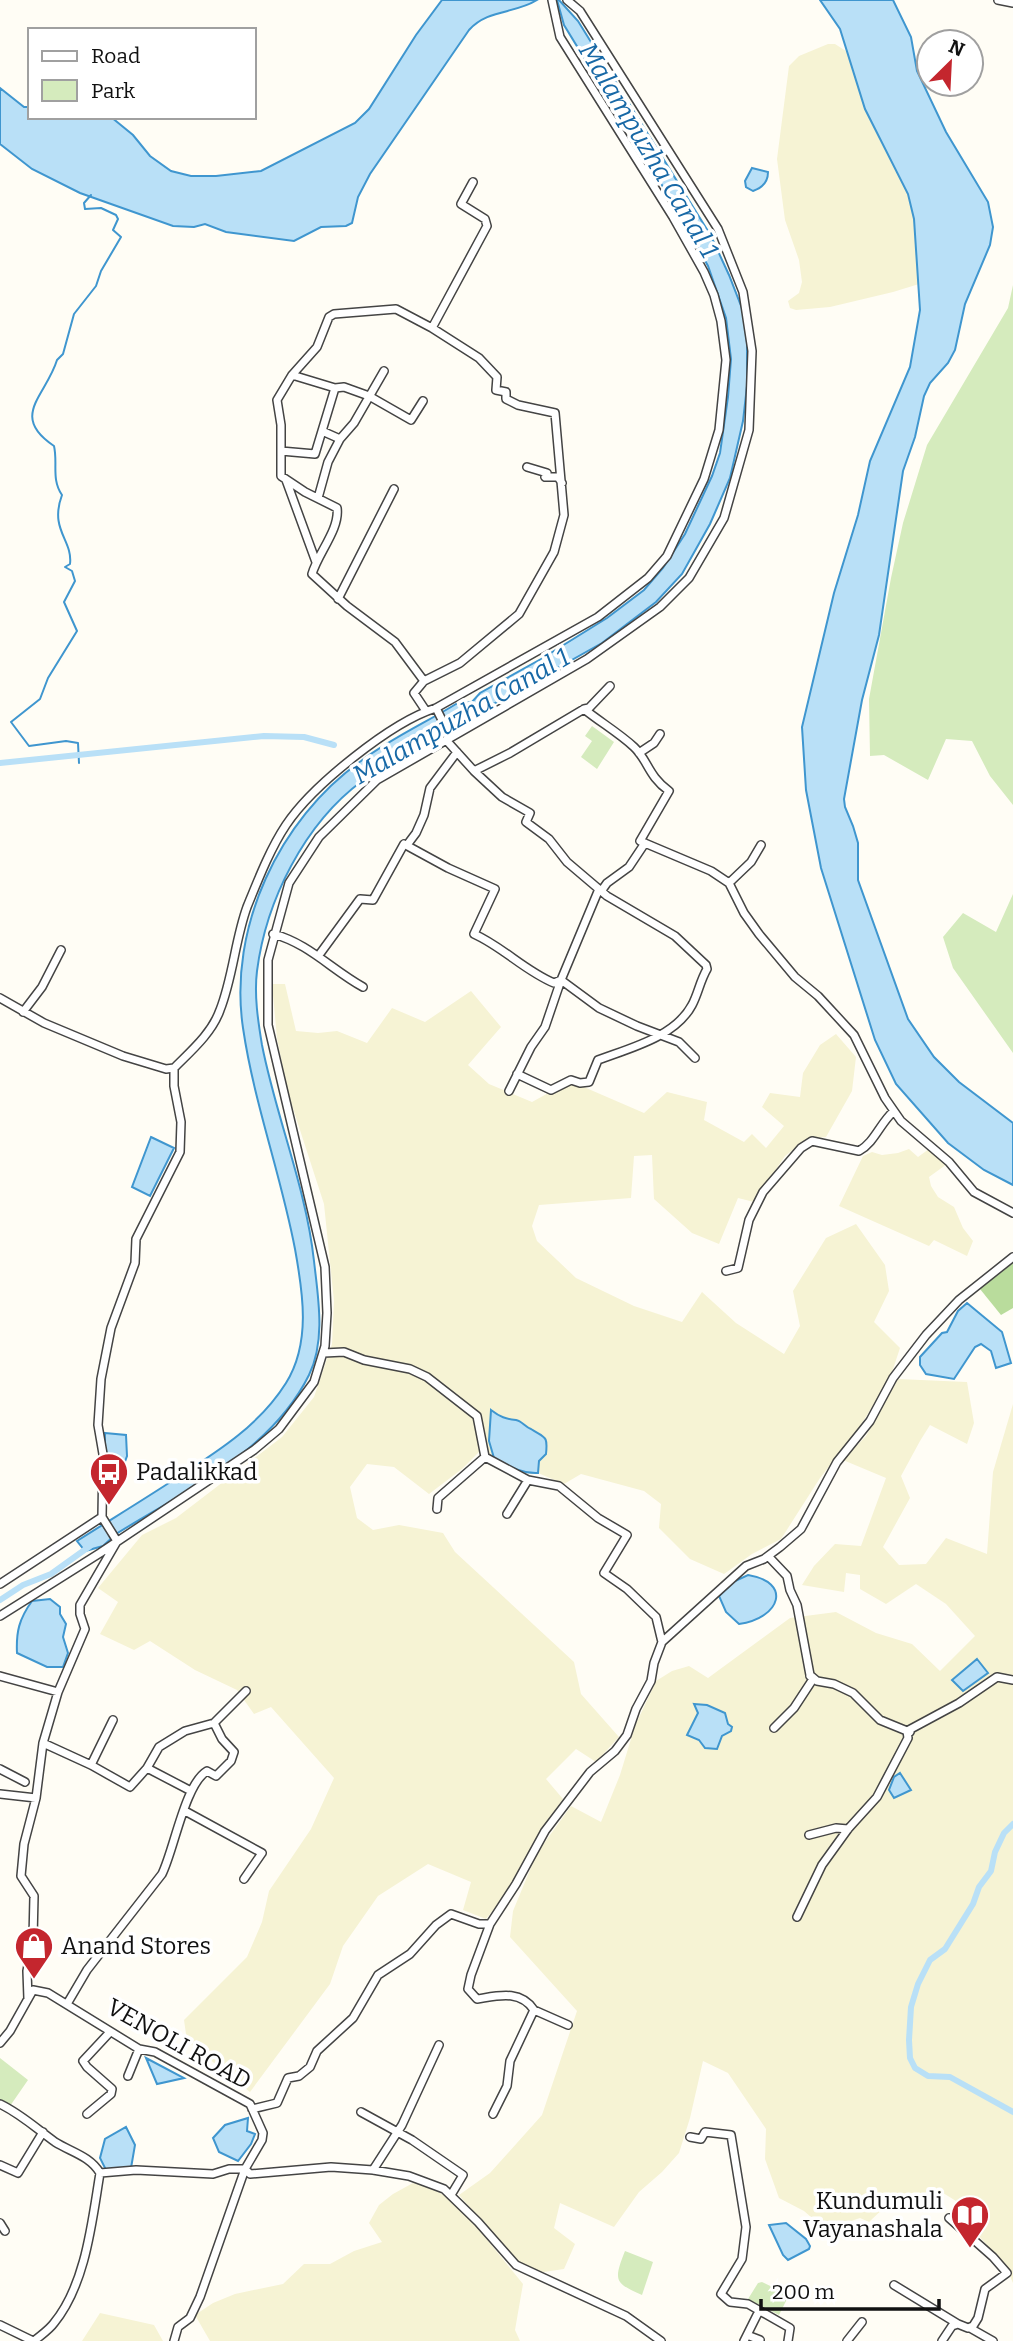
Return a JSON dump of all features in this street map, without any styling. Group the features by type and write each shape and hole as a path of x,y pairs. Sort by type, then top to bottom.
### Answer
{"street":[{"path":"0,998 23,1012 123,1055 166,1069 174,1068 200,1043 220,1013 246,909 287,824 317,790 367,748 426,711 436,708 598,617 648,578 667,556 699,490 719,429 726,360 721,321 704,272 560,37 552,0"},
{"path":"0,1616 188,1495 279,1429 314,1382 324,1353 327,1313 324,1267 268,1025 268,960 289,883 318,837 377,780 587,659 660,607 689,578 724,519 749,430 752,351 743,292 718,229 580,11 567,0"},
{"path":"998,0 1013,4"},
{"path":"432,328 487,226 485,219 461,204 474,182"},
{"path":"424,681 395,642 338,599 312,574 338,518 337,508 281,476 277,400 292,375 317,347 329,317 334,314 396,309 479,358 497,377 496,390 506,392 506,399 518,405 555,413 564,515 554,552 519,614 460,663 424,681 414,693 426,711"},
{"path":"317,498 328,462 340,439 354,423 384,371"},
{"path":"292,375 335,388 344,387 369,396 411,420 424,401"},
{"path":"281,451 315,454 333,403 335,388"},
{"path":"322,431 340,439"},
{"path":"527,467 547,473 545,477 558,477 562,484"},
{"path":"286,480 316,562"},
{"path":"338,599 394,489"},
{"path":"474,771 589,708 610,686"},
{"path":"436,708 457,752 502,797 527,810 530,813 524,820 549,839 567,862 607,896 675,936 706,965 707,970 691,1007 670,1029 598,1060 589,1082 569,1080 551,1090 517,1074"},
{"path":"584,709 636,748 650,773 668,791 640,841 711,871 729,883 744,914 760,934 795,976 818,996 853,1035 885,1098 907,1127 949,1162 974,1192 1013,1213"},
{"path":"639,753 654,743 660,734"},
{"path":"407,845 424,816 430,788 457,752"},
{"path":"599,889 602,890 629,867 645,843"},
{"path":"319,956 360,899 373,900 402,844 495,889 474,934 492,942 543,978 554,983 561,980"},
{"path":"729,883 751,862 761,845"},
{"path":"509,1091 531,1047 545,1027 561,980 599,889"},
{"path":"273,934 319,956 363,987"},
{"path":"23,1012 42,987 61,950"},
{"path":"561,980 599,1007 637,1026 679,1042 695,1058"},
{"path":"117,1541 102,1517 103,1454 98,1425 101,1379 111,1328 135,1263 136,1239 180,1152 181,1122 174,1086 174,1068"},
{"path":"726,1271 737,1268 749,1220 763,1192 805,1144 812,1141 822,1142 859,1151 870,1144 882,1123 894,1111"},
{"path":"568,2025 534,2010 526,2001 510,1994 477,1999 468,1989 490,1923 516,1884 545,1830 590,1772 615,1751 627,1735 636,1709 651,1681 662,1642 746,1566 768,1556 800,1529 837,1462 870,1421 893,1377 926,1335 959,1300 1013,1257"},
{"path":"324,1353 344,1352 364,1360 410,1369 427,1377 477,1416 485,1458"},
{"path":"437,1510 438,1498 444,1491 480,1459 485,1458 528,1480 559,1486 598,1518 627,1535 604,1573 627,1589 656,1617 662,1642"},
{"path":"508,1514 528,1480"},
{"path":"0,1584 102,1517"},
{"path":"0,2043 28,1999 27,1971 33,1939 34,1896 20,1873 24,1844 36,1798 43,1743 58,1692 85,1629 80,1605 117,1541"},
{"path":"768,1556 787,1576 797,1605 813,1679 793,1708 774,1728"},
{"path":"810,1675 817,1681 834,1684 853,1693 880,1720 907,1735"},
{"path":"0,1676 58,1692"},
{"path":"797,1917 821,1866 848,1829 877,1797 907,1735 997,1677 1013,1680"},
{"path":"43,1743 130,1787 147,1768 159,1747 185,1731 214,1723 246,1692"},
{"path":"91,1765 113,1720"},
{"path":"67,2004 86,1970 162,1874 171,1856 176,1830 191,1791 203,1773 207,1771 216,1776 234,1757 234,1752 222,1739 214,1723"},
{"path":"147,1768 191,1791"},
{"path":"0,1769 25,1782"},
{"path":"0,1794 36,1798"},
{"path":"185,1811 262,1853 244,1879"},
{"path":"809,1835 836,1828 848,1829"},
{"path":"252,2109 277,2103 288,2078 299,2076 310,2067 317,2051 353,2018 378,1975 410,1954 436,1925 450,1914 480,1924 490,1923"},
{"name":"VENOLI ROAD","path":"28,1999 33,1990 48,1993 139,2049 155,2052 250,2104 263,2133 262,2140 245,2169"},
{"path":"493,2114 507,2086 510,2061 534,2010"},
{"path":"87,2114 111,2094 112,2089 83,2061 110,2032"},
{"path":"373,2169 397,2132 439,2045"},
{"path":"128,2076 139,2049"},
{"path":"0,2104 87,2159 100,2173"},
{"path":"361,2112 453,2166 463,2175 451,2195"},
{"path":"0,2165 18,2173 43,2132"},
{"path":"690,2137 701,2139 705,2132 731,2135 746,2227 742,2259 721,2294 730,2302 748,2304 790,2328 788,2341"},
{"path":"100,2173 136,2170 213,2174 229,2169 245,2169 250,2174 331,2167 373,2169 409,2176 444,2189 516,2265 626,2316 661,2341"},
{"path":"174,2341 178,2328 190,2318 200,2297 245,2169"},
{"path":"0,2325 34,2341 53,2324 67,2304 86,2253 100,2173"},
{"path":"949,2218 993,2256 1007,2272 1007,2275 985,2289 978,2318 970,2328"},
{"path":"0,2223 5,2231"},
{"path":"894,2285 958,2324 993,2341"},
{"path":"757,2315 745,2338 760,2340"},
{"path":"847,2341 862,2322"},
{"path":"942,2341 953,2326 958,2324"}],"shaded area":[{"path":"828,44 835,44 849,53 865,109 908,194 914,219 919,284 830,307 796,310 790,308 788,301 799,293 802,282 799,260 785,220 777,159 789,66 799,56"},
{"path":"272,984 285,984 296,1031 337,1031 367,1043 392,1008 425,1022 471,991 501,1027 468,1065 489,1084 532,1102 570,1081 644,1113 667,1092 707,1102 704,1120 744,1142 752,1134 766,1148 784,1126 762,1107 770,1093 800,1097 803,1073 820,1045 836,1034 856,1057 852,1091 826,1137 807,1139 785,1156 754,1202 738,1198 719,1244 692,1233 654,1199 652,1155 634,1156 631,1198 539,1205 532,1226 537,1241 576,1278 634,1306 682,1322 702,1292 736,1323 784,1354 800,1326 793,1291 826,1238 856,1224 885,1265 889,1291 874,1322 900,1348 891,1375 874,1404 857,1431 820,1478 781,1539 752,1554 724,1574 690,1559 659,1528 661,1504 644,1491 581,1474 564,1484 538,1473 530,1474 494,1458 483,1448 462,1469 429,1494 394,1467 367,1464 350,1487 357,1518 373,1530 399,1525 443,1533 455,1552 574,1662 581,1694 619,1737 596,1762 576,1749 546,1779 563,1799 510,1889 486,1919 463,1910 471,1882 428,1864 378,1896 343,1946 330,1984 250,2092 187,2041 184,2020 247,1957 262,1922 269,1891 311,1829 334,1778 271,1707 254,1714 237,1690 195,1670 150,1641 134,1650 100,1634 118,1602 98,1588 142,1535 176,1518 282,1437 314,1397 332,1344 334,1301 324,1204 288,1093 277,1038"},
{"path":"909,1149 918,1157 929,1149 947,1164 929,1177 938,1197 954,1207 963,1228 973,1241 967,1256 934,1240 929,1246 839,1206 863,1156 872,1152 882,1155"},
{"path":"898,1379 967,1382 974,1423 967,1444 930,1425 901,1476 910,1498 883,1547 899,1565 926,1564 946,1538 987,1554 993,1472 1013,1404 1013,2283 1005,2265 967,2223 956,2201 940,2191 901,2196 869,2222 860,2218 845,2223 846,2230 833,2236 804,2211 779,2198 765,2159 766,2129 728,2073 703,2061 679,2153 639,2192 614,2227 560,2203 554,2228 575,2244 564,2269 537,2273 517,2264 459,2195 490,2173 542,2115 577,2011 510,1937 513,1911 537,1853 571,1806 601,1822 620,1775 635,1726 656,1681 672,1671 689,1666 708,1678 790,1618 836,1612 876,1633 912,1644 940,1671 975,1636 946,1604 916,1584 886,1604 860,1589 860,1575 846,1573 844,1592 802,1585 814,1566 835,1544 861,1546 886,1478 843,1460 866,1436"},
{"path":"413,2183 429,2187 449,2198 472,2221 523,2284 515,2330 520,2341 210,2341 195,2315 213,2303 235,2294 283,2284 304,2264 330,2264 354,2251 382,2242 369,2223 379,2205"},
{"path":"100,2313 154,2325 163,2341 82,2341"}],"green space":[{"path":"1013,285 1013,805 990,776 972,741 946,739 928,780 884,755 870,756 869,699 903,523 927,445 1008,308"},
{"path":"592,726 614,742 597,769 581,757 592,741 585,736"},
{"path":"1013,894 1013,1053 953,968 943,937 963,913 996,932"},
{"path":"1013,1263 1013,1308 1001,1315 980,1289"},
{"path":"0,2058 28,2080 10,2106 0,2101"},
{"path":"625,2251 653,2262 642,2295 619,2280 619,2269"},
{"path":"762,2282 789,2295 779,2315 748,2299 758,2283"}],"water":[{"path":"442,0 537,0 485,18 469,30 370,174 358,197 352,223 346,226 321,227 294,241 226,232 205,224 194,227 173,226 80,193 32,169 0,144 0,88 24,107 28,107 28,119 113,119 133,135 150,156 171,171 191,176 216,176 261,171 355,123 369,109 416,35"},
{"path":"557,0 578,21 711,236 743,311 747,342 747,386 743,421 730,478 710,524 682,574 656,602 602,643 488,707 478,705 466,719 362,781 322,819 291,866 269,918 257,971 256,989 262,1045 310,1233 319,1318 318,1347 314,1362 293,1402 273,1426 249,1448 197,1485 116,1534 103,1546 85,1551 77,1541 206,1459 250,1425 286,1383 299,1351 303,1317 298,1266 248,1056 240,990 252,915 266,879 284,845 306,813 332,785 372,753 456,704 472,702 480,693 607,618 644,590 663,568 685,534 720,453 731,359 726,318 708,266 676,208 564,25"},
{"path":"820,0 893,0 911,37 915,60 915,98 930,98 946,132 988,202 993,227 990,245 965,304 955,350 948,363 930,383 924,396 915,437 903,471 879,635 862,700 844,799 858,843 858,880 908,1019 934,1057 959,1082 1013,1123 1013,1185 984,1170 948,1143 896,1084 875,1040 821,868 806,790 802,727 834,593 858,515 870,461 910,367 920,310 914,219 908,194 865,109 840,29"},
{"path":"752,168 768,172 764,184 753,191 746,187 745,181"},
{"path":"151,1137 174,1148 150,1196 132,1187"},
{"path":"967,1303 1002,1332 1011,1363 996,1368 991,1351 981,1344 975,1347 954,1379 926,1374 920,1365 920,1357 942,1333 947,1332 958,1311"},
{"path":"491,1410 520,1422 544,1438 546,1454 539,1461 538,1473 521,1471 494,1458 489,1441"},
{"path":"105,1433 126,1435 127,1456 120,1475 109,1476 105,1468"},
{"path":"748,1575 771,1585 776,1592 776,1600 764,1615 739,1624 726,1612 719,1596 733,1582"},
{"path":"50,1599 60,1607 60,1614 66,1624 63,1637 68,1653 63,1667 47,1667 17,1653 19,1626 24,1614 32,1601"},
{"path":"977,1659 988,1673 963,1691 952,1680"},
{"path":"694,1704 707,1705 725,1713 728,1724 732,1727 731,1731 722,1736 717,1749 705,1748 699,1740 687,1735 698,1713"},
{"path":"900,1773 911,1790 894,1798 889,1790 894,1777"},
{"path":"146,2058 184,2078 157,2084"},
{"path":"248,2118 247,2131 255,2134 238,2161 219,2152 213,2138 225,2125"},
{"path":"126,2127 135,2145 131,2168 106,2170 100,2158 105,2139"},
{"path":"786,2223 806,2239 810,2246 788,2260 769,2225"}],"waterway":[{"path":"79,763 78,743 66,741 29,746 11,722 40,699 48,678 77,631 64,602 75,581 72,571 65,567 70,564 70,556 58,517 62,495 56,477 54,446 41,435 34,425 32,415 34,405 57,360 63,354 74,314 96,286 101,271 121,237 113,230 118,219 116,215 101,208 85,209 84,203 91,195"},
{"path":"0,763 264,736 304,737 334,745"},
{"name":"Malampuzha Canal 1","path":"0,1600 23,1585 51,1574 90,1546"},
{"path":"1013,1824 1004,1833 995,1852 991,1871 979,1887 973,1904 945,1949 930,1960 918,1984 911,2007 909,2040 910,2058 915,2068 928,2076 950,2077 1013,2112"}],"place":[{"name":"Padalikkad","path":"109,1506"},
{"name":"Anand Stores","path":"34,1980"},
{"name":"Kundumuli Vayanashala","path":"970,2249"}]}
